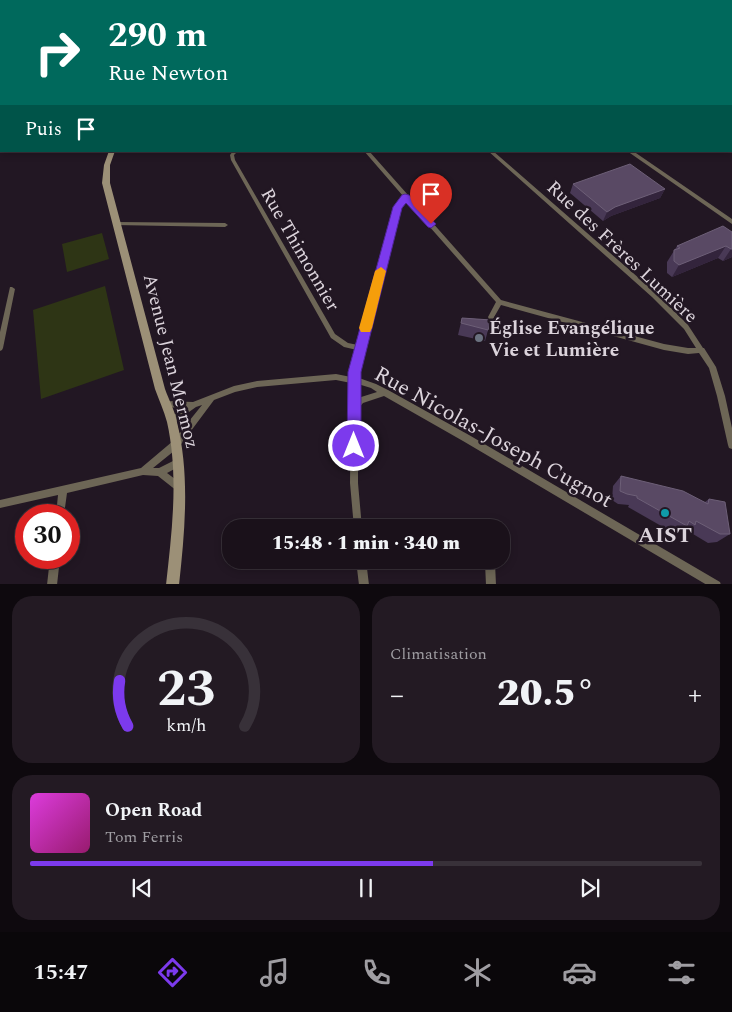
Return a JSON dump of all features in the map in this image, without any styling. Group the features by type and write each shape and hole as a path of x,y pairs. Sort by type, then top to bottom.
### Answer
{"main road":[{"name":"Avenue Jean Mermoz","path":"112,152 105,175 172,421 179,462 178,535 172,584"}],"street":[{"name":"Rue Thimonnier","path":"235,152 232,155 233,160 333,336 346,345 360,348"},
{"path":"367,152 499,302 664,347 688,351 702,350"},
{"name":"Rue des Frères Lumière","path":"491,152 670,310 702,350 716,379 732,445"},
{"path":"630,152 732,222"},
{"path":"357,519 354,483 354,380 360,348 398,207 405,197"},
{"path":"117,224 225,225"},
{"path":"0,348 12,289"},
{"path":"491,317 499,302"},
{"name":"Rue Nicolas-Joseph Cugnot","path":"166,404 193,405 210,400 234,389 257,384 336,377 373,386 717,584"},
{"path":"354,409 360,401 385,392"},
{"name":"Rue Nicolas-Joseph Cugnot","path":"143,471 176,444 210,400"},
{"name":"Rue Nicolas-Joseph Cugnot","path":"172,421 193,405"},
{"path":"0,504 143,471 160,472 179,462"},
{"path":"160,472 180,488"},
{"path":"61,504 63,491"},
{"path":"52,584 54,569"},
{"path":"362,569 364,584"},
{"path":"490,569 491,584"}],"green space":[{"path":"102,233 109,259 67,272 62,244"},
{"path":"105,286 124,370 41,399 33,310"}],"building":[{"path":"630,164 665,189 615,207 607,212 573,184"},
{"path":"723,226 732,232 732,249 726,246 679,265 674,261 674,250 680,248 677,246"},
{"path":"462,318 491,320 488,330 461,323"},
{"path":"621,476 683,491 708,504 709,499 725,502 730,534 720,534 696,521 695,525 689,521 687,526 637,498 637,496 620,491"}],"slow traffic":[{"path":"366,328 381,271"}],"place":[{"name":"Église Evangélique Vie et Lumière","path":"479,338"},
{"name":"AIST","path":"665,513"}],"route":[{"path":"354,446 355,372 398,207 405,197 431,224"}]}
